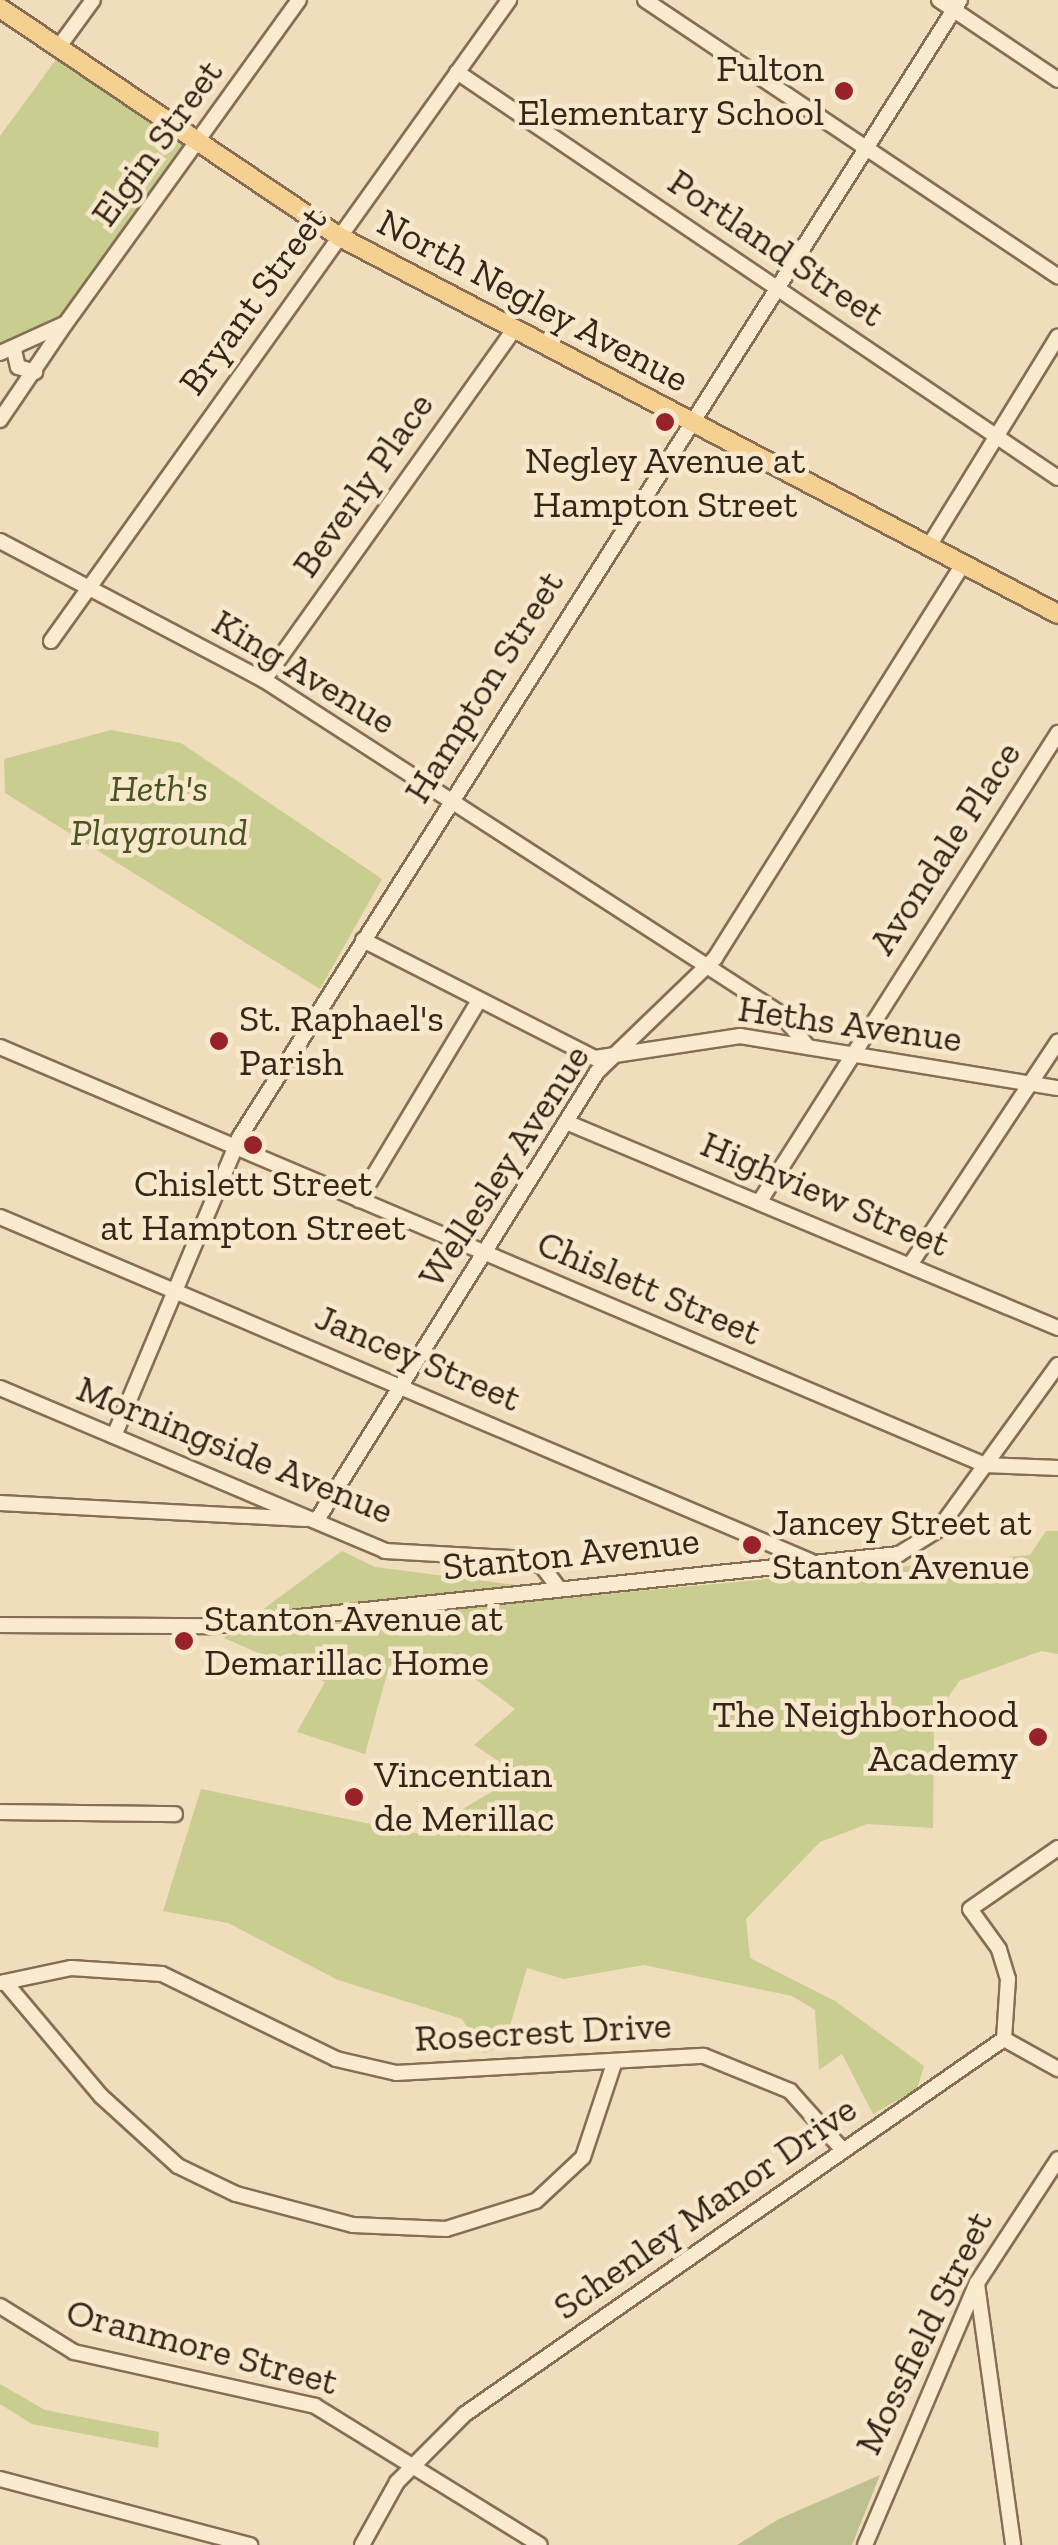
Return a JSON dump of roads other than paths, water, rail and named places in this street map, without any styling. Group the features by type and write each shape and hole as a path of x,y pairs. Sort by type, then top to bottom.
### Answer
{"main road":[{"name":"North Negley Avenue","path":"0,8 340,237 1058,614"}],"street":[{"path":"58,48 92,0"},
{"name":"Elgin Street","path":"0,420 299,0"},
{"name":"Bryant Street","path":"51,641 509,0"},
{"path":"645,0 1058,278"},
{"path":"938,0 957,5 1058,80"},
{"name":"Hampton Street","path":"114,1436 235,1148 450,799 957,5"},
{"name":"Portland Street","path":"457,72 1058,478"},
{"name":"Elgin Street","path":"35,372 18,366 7,352 66,323"},
{"name":"Beverly Place","path":"264,680 514,328"},
{"path":"929,546 1058,336"},
{"name":"King Avenue","path":"0,542 264,680 781,1014 808,1048"},
{"name":"Wellesley Avenue","path":"317,1520 566,1122 610,1058 708,967 963,564"},
{"name":"Avondale Place","path":"760,1201 1058,733"},
{"path":"363,940 479,1000 610,1058"},
{"path":"359,1200 479,1000"},
{"name":"Heths Avenue","path":"610,1058 740,1036 1058,1088"},
{"path":"910,1265 1058,1041"},
{"name":"Chislett Street","path":"0,1047 985,1465 1058,1468"},
{"name":"Highview Street","path":"566,1122 1058,1328"},
{"name":"Jancey Street","path":"0,1218 810,1562"},
{"name":"Stanton Avenue","path":"0,1626 214,1626 918,1549 1058,1364"},
{"name":"Morningside Avenue","path":"0,1388 385,1550 542,1566 558,1587"},
{"path":"0,1502 317,1520"},
{"path":"0,1812 174,1814"},
{"path":"1058,1848 970,1908 1008,1979 1004,2039 1058,2069"},
{"name":"Rosecrest Drive","path":"2,1982 72,1968 162,1974 336,2059 396,2074 704,2056 744,2066 790,2091 840,2147"},
{"path":"2,1982 50,2042 178,2166 236,2194 353,2225 446,2229 536,2201 583,2156 614,2064"},
{"name":"Schenley Manor Drive","path":"360,2545 414,2462 465,2414 840,2147 1004,2039"},
{"name":"Mossfield Street","path":"865,2545 977,2283 1058,2160"},
{"path":"977,2283 1012,2545"},
{"name":"Oranmore Street","path":"0,2306 74,2352 315,2406 414,2462 540,2545"},
{"path":"0,2479 250,2545"}],"place":[{"name":"Fulton Elementary School","path":"844,91"},
{"name":"Negley Avenue at Hampton Street","path":"665,422"},
{"name":"St. Raphael's Parish","path":"219,1041"},
{"name":"Chislett Street at Hampton Street","path":"253,1145"},
{"name":"Jancey Street at Stanton Avenue","path":"752,1545"},
{"name":"Stanton Avenue at Demarillac Home","path":"184,1641"},
{"name":"The Neighborhood Academy","path":"1038,1737"},
{"name":"Vincentian de Merillac","path":"354,1797"}],"park label":[{"name":"Heth's Playground","path":"159,811"}]}
